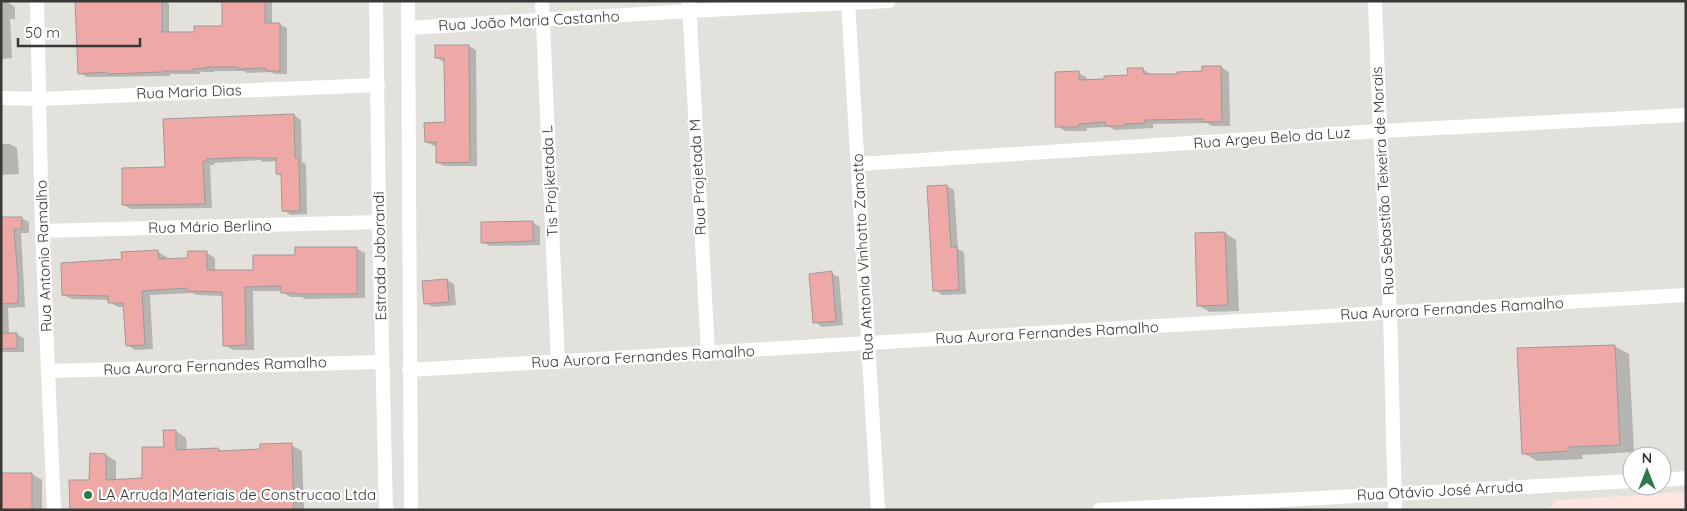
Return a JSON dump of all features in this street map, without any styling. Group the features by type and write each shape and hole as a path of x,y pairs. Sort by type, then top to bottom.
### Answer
{"main road":[{"path":"1560,510 1686,502"}],"street":[{"name":"Rua Antonio Ramalho","path":"37,1 42,231 54,510"},
{"name":"Estrada Jaborandi","path":"376,1 386,510"},
{"path":"408,1 411,510"},
{"name":"Tis Projketada L","path":"542,1 558,362"},
{"name":"Rua João Maria Castanho","path":"408,28 543,20 689,6 889,1"},
{"name":"Rua Sebastião Teixeira de Morais","path":"1375,1 1390,312 1394,510"},
{"name":"Rua Antonia Vinhotto Zanotto","path":"849,2 878,510"},
{"name":"Rua Projetada M","path":"689,6 708,353"},
{"name":"Rua Maria Dias","path":"1,98 378,85"},
{"name":"Rua Argeu Belo da Luz","path":"858,164 1380,131 1686,115"},
{"name":"Rua Mário Berlino","path":"42,231 379,222"},
{"name":"Rua Aurora Fernandes Ramalho","path":"409,370 1686,295"},
{"name":"Rua Aurora Fernandes Ramalho","path":"48,371 382,362"},
{"path":"1672,479 1686,478"},
{"name":"Rua Otávio José Arruda","path":"1099,510 1622,482"}],"building":[{"path":"75,1 162,1 162,32 194,32 194,26 222,26 222,1 265,1 265,23 280,23 280,71 266,71 266,68 207,67 193,69 193,71 78,74"},
{"path":"435,45 469,45 470,162 436,163 436,142 425,142 424,123 445,122 444,58 435,58"},
{"path":"1202,66 1221,66 1222,122 1203,122 1203,119 1145,120 1145,123 1125,124 1125,126 1106,126 1106,122 1079,124 1079,127 1055,127 1055,72 1079,71 1079,80 1104,79 1104,76 1128,75 1127,68 1143,68 1144,74 1177,74 1177,72 1202,71"},
{"path":"294,114 295,158 299,158 300,211 282,211 281,174 276,174 276,158 254,157 207,159 207,161 203,161 205,204 122,205 122,168 165,167 163,119"},
{"path":"947,185 951,247 957,247 959,290 933,291 927,186"},
{"path":"1,217 22,217 22,229 14,229 18,303 1,304"},
{"path":"533,221 533,241 481,243 481,222"},
{"path":"1225,232 1228,305 1197,306 1195,233"},
{"path":"295,247 357,247 357,294 295,294 281,293 281,286 245,287 246,345 223,346 222,292 187,291 187,288 142,291 145,345 126,346 123,303 108,303 108,296 62,295 61,263 122,259 121,252 158,250 159,259 187,258 188,251 207,251 207,270 253,270 253,255 295,255"},
{"path":"832,271 836,321 813,323 809,274"},
{"path":"447,279 449,302 424,304 422,281"},
{"path":"1,333 17,333 17,348 1,349"},
{"path":"1615,345 1620,445 1568,447 1568,451 1522,454 1517,348"},
{"path":"163,430 176,430 176,450 218,448 219,451 260,449 260,444 292,443 294,510 70,510 69,480 89,480 90,453 106,454 106,480 142,478 142,447 164,447"},
{"path":"1,473 32,473 32,510 1,510"}],"place":[{"name":"LA Arruda Materiais de Construcao Ltda","path":"88,495"}]}
